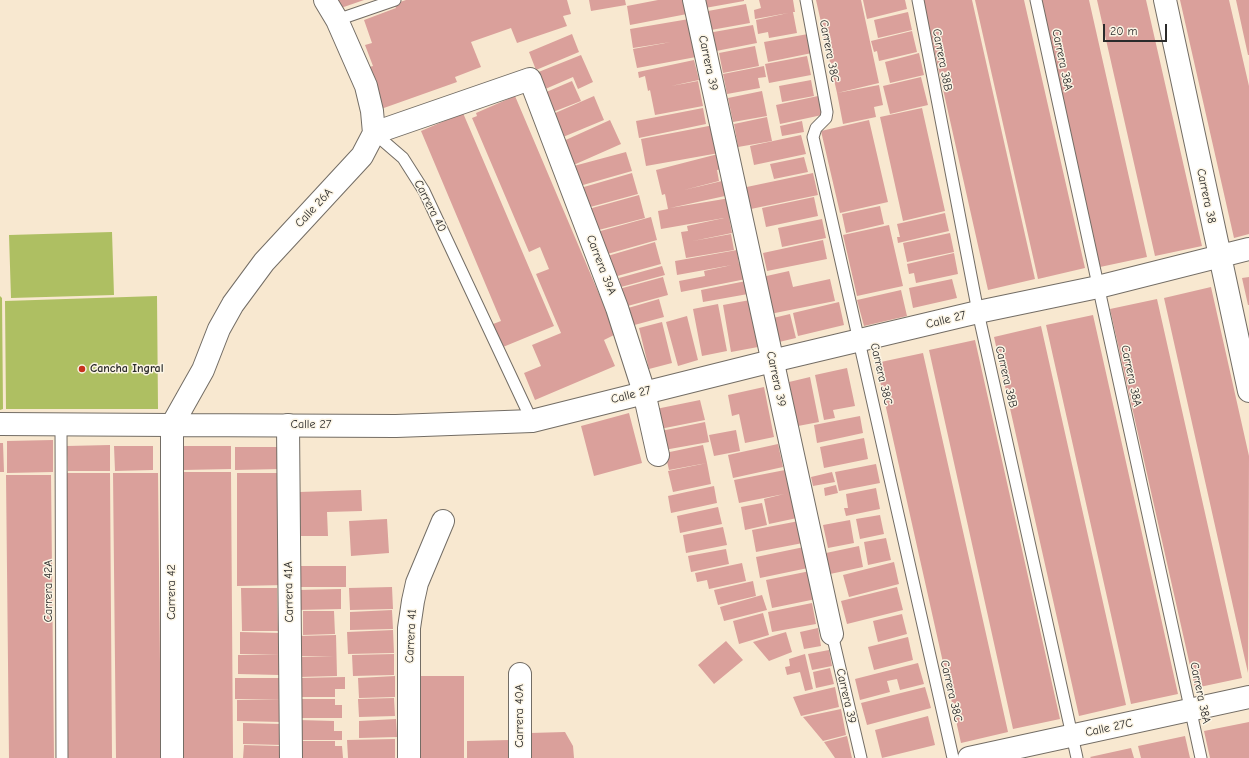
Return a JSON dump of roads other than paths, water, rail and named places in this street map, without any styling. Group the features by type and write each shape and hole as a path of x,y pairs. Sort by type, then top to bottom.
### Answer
{"street":[{"path":"325,0 338,20 366,86 372,111 374,134"},
{"name":"Carrera 39","path":"694,0 832,634"},
{"name":"Carrera 38","path":"1165,0 1249,391"},
{"name":"Carrera 39A","path":"374,134 530,80 617,308 644,392 658,455"},
{"name":"Calle 26A","path":"172,425 203,370 219,329 241,292 264,262 362,156 374,134"},
{"name":"Calle 27","path":"0,424 396,426 532,421 772,361 978,312 1098,287 1219,256 1249,250"},
{"name":"Carrera 42","path":"172,425 172,758"},
{"name":"Carrera 41A","path":"288,426 291,758"},
{"name":"Carrera 41","path":"409,758 409,628 417,583 443,521"},
{"name":"Carrera 40A","path":"520,674 520,758"},
{"name":"Calle 27C","path":"969,758 1249,697"}],"lane":[{"path":"338,20 395,0"},
{"name":"Carrera 38C","path":"806,0 827,112 826,118 816,128 813,138 953,758"},
{"name":"Carrera 38B","path":"918,0 978,312 1077,758"},
{"name":"Carrera 38A","path":"1036,0 1201,758"},
{"name":"Carrera 40","path":"374,134 403,158 424,191 532,421"},
{"name":"Carrera 42A","path":"61,425 62,758"},
{"name":"Carrera 39","path":"832,634 861,758"}],"place":[{"name":"Cancha Ingral","path":"82,369"}]}
